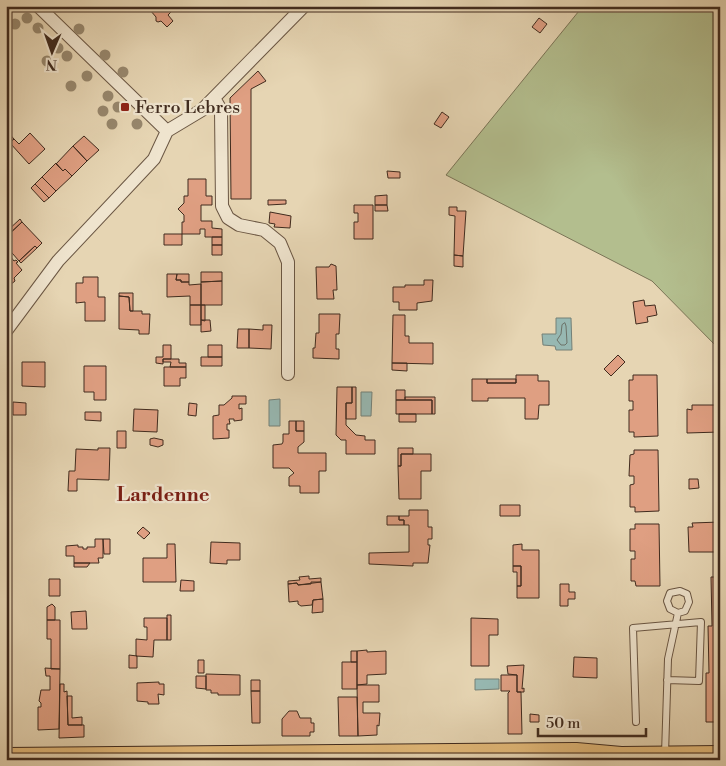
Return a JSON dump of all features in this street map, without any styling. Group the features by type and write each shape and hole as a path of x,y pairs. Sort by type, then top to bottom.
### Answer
{"main road":[{"path":"6,758 576,753 620,746 720,756"},
{"path":"666,751 720,746"}],"street":[{"path":"38,6 167,131"},
{"path":"6,331 58,261 154,158 167,131 202,110 304,6"},
{"path":"214,98 221,110 222,206 228,218 239,225 264,230 280,243 288,262 288,374"}],"lane":[{"path":"666,751 668,659 678,613"},
{"path":"636,722 633,628 701,622 699,681 667,680"}],"green space":[{"path":"583,6 720,6 720,350 652,281 446,175"}],"water":[{"path":"556,318 571,318 572,350 556,350 555,346 543,345 542,334 556,334"},
{"path":"361,392 372,392 371,416 361,416"},
{"path":"280,399 280,426 269,426 269,400"},
{"path":"475,679 499,679 499,689 475,690"}],"building":[{"path":"153,6 169,6 172,11 168,15 173,21 167,27 161,21 156,21 156,17 150,10"},
{"path":"539,18 547,24 540,33 532,27"},
{"path":"258,71 266,81 251,89 251,199 231,199 230,98"},
{"path":"442,112 449,117 441,128 434,124"},
{"path":"6,130 14,139 7,145 6,145"},
{"path":"30,133 45,149 29,164 10,143 14,139 19,144"},
{"path":"84,136 99,150 87,161 73,146"},
{"path":"73,146 87,161 72,176 56,164"},
{"path":"56,163 63,171 65,169 72,176 56,191 42,177"},
{"path":"387,171 400,172 400,178 388,178"},
{"path":"42,177 56,191 49,198 35,184"},
{"path":"188,179 206,179 206,196 212,196 212,205 201,205 201,221 212,221 212,228 222,229 222,237 205,237 205,229 200,229 200,234 182,234 184,215 178,209 184,203 184,196 188,196"},
{"path":"35,184 49,198 44,202 31,188"},
{"path":"387,195 387,205 375,205 375,196"},
{"path":"268,200 286,200 286,204 268,205"},
{"path":"354,205 373,205 373,239 354,239 354,222 358,222 358,213 354,213"},
{"path":"375,205 387,205 388,211 375,211"},
{"path":"449,207 457,207 457,211 466,211 463,256 454,255 455,216 449,215"},
{"path":"270,212 291,216 290,228 274,227 275,224 269,223"},
{"path":"20,219 22,222 6,237 6,232"},
{"path":"22,222 42,243 37,248 35,246 19,261 6,246 6,237"},
{"path":"164,234 182,234 182,245 164,245"},
{"path":"212,237 222,237 222,245 212,245"},
{"path":"212,245 222,245 222,255 212,255"},
{"path":"35,246 37,248 21,263 19,261"},
{"path":"454,255 463,256 463,267 454,266"},
{"path":"10,256 14,261 18,262 16,263 22,270 10,285 6,284 6,260"},
{"path":"331,264 336,266 337,290 333,290 334,299 317,299 316,267 329,267"},
{"path":"201,272 222,272 222,281 201,282"},
{"path":"167,274 177,274 176,280 189,282 189,285 201,284 201,305 190,305 190,296 167,297"},
{"path":"177,274 189,274 189,282 176,280"},
{"path":"83,277 98,277 98,297 105,297 105,321 85,321 85,302 76,303 76,283 83,283"},
{"path":"424,280 433,280 432,301 417,303 417,310 399,310 399,302 393,302 393,287 424,285"},
{"path":"222,281 222,305 201,305 201,282"},
{"path":"119,293 133,293 133,311 130,311 129,297 119,296"},
{"path":"119,296 129,297 130,311 142,311 142,314 150,314 149,334 139,334 139,330 119,329"},
{"path":"644,300 645,306 655,305 657,315 647,317 648,322 636,324 633,302"},
{"path":"190,305 201,305 201,325 190,325"},
{"path":"201,305 205,305 205,321 201,320"},
{"path":"319,314 340,314 339,334 336,334 336,349 339,349 339,359 313,358 316,333 319,333"},
{"path":"393,315 405,315 405,336 409,336 409,343 433,343 433,364 392,363"},
{"path":"201,320 210,320 211,331 201,332"},
{"path":"263,325 272,325 271,349 249,348 249,329 263,330"},
{"path":"238,329 249,329 249,348 237,348"},
{"path":"163,345 171,345 171,359 163,359 163,364 156,363 156,357 163,357"},
{"path":"208,345 222,345 222,357 208,357"},
{"path":"618,355 625,362 611,376 604,369"},
{"path":"201,357 222,357 222,366 201,366"},
{"path":"163,359 179,359 179,363 186,363 186,367 170,367 171,362 163,362"},
{"path":"22,362 45,362 45,387 22,386"},
{"path":"392,363 407,363 407,371 392,370"},
{"path":"84,366 106,366 106,400 94,400 94,392 84,392"},
{"path":"164,367 186,367 186,378 180,378 180,386 164,386"},
{"path":"516,375 538,375 538,381 549,381 549,405 539,405 538,419 525,419 525,398 488,398 488,401 472,401 472,379 487,379 487,383 516,383"},
{"path":"633,375 657,375 658,436 634,437 634,432 629,432 629,410 633,410 633,401 629,401 629,380 633,380"},
{"path":"487,379 516,379 516,383 487,383"},
{"path":"337,387 352,387 352,403 346,403 346,425 356,435 365,436 365,440 375,440 375,454 346,454 346,440 341,440 336,435"},
{"path":"352,387 356,387 356,419 346,419 346,403 352,403"},
{"path":"396,390 405,390 405,400 396,400"},
{"path":"232,396 246,396 246,404 239,404 239,409 242,408 242,420 234,421 234,419 229,419 230,424 227,424 227,430 229,430 229,438 213,439 213,416 219,415 219,405 224,405"},
{"path":"405,397 435,397 435,414 432,414 432,400 405,400"},
{"path":"396,400 432,400 432,414 396,414"},
{"path":"13,402 26,403 26,415 13,415"},
{"path":"189,403 197,404 196,416 188,415"},
{"path":"692,405 720,405 720,432 687,433 687,409 692,410"},
{"path":"134,409 158,410 157,432 133,431"},
{"path":"85,412 101,412 101,421 85,420"},
{"path":"399,414 416,414 416,422 399,422"},
{"path":"289,421 296,421 296,431 304,431 304,442 298,447 298,453 326,453 326,471 319,471 319,493 300,493 300,486 289,486 289,477 294,473 289,468 273,468 273,445 282,444 283,434 289,434"},
{"path":"296,421 304,421 304,431 296,431"},
{"path":"117,431 126,431 126,448 117,448"},
{"path":"150,439 163,440 163,445 158,447 150,445"},
{"path":"98,448 110,448 109,480 77,479 77,491 68,491 69,471 75,471 76,449 98,450"},
{"path":"398,448 413,448 413,454 401,454 401,466 398,466"},
{"path":"634,450 658,450 659,511 635,512 635,507 630,507 630,485 634,484 634,476 629,476 630,455 634,454"},
{"path":"401,454 431,454 431,471 421,471 421,499 399,499 398,466 401,466"},
{"path":"689,479 698,479 699,488 689,489"},
{"path":"500,505 520,505 520,516 500,516"},
{"path":"409,510 428,510 428,527 432,527 432,539 428,539 428,545 430,545 428,563 413,563 413,566 369,564 369,553 409,552 409,525 404,525 404,520 399,520 399,516 409,516"},
{"path":"387,516 399,516 399,520 404,520 404,525 387,525"},
{"path":"720,522 720,552 689,552 688,527 693,527 692,523"},
{"path":"635,524 659,524 660,586 636,586 635,581 631,581 631,559 635,559 635,551 630,551 630,529 635,529"},
{"path":"143,527 150,533 144,539 137,533"},
{"path":"95,539 103,539 103,558 98,558 99,563 74,563 74,556 66,556 66,546 78,545 78,547 87,549 87,547 95,547"},
{"path":"103,539 110,539 110,554 104,554"},
{"path":"211,542 240,543 240,560 227,560 227,564 210,563"},
{"path":"167,544 175,544 176,582 143,582 143,558 167,558"},
{"path":"522,544 522,550 539,550 539,598 517,598 517,586 521,586 521,566 513,566 513,545"},
{"path":"74,563 90,563 87,567 74,567"},
{"path":"513,566 521,566 521,586 517,586 517,572 513,572"},
{"path":"309,576 309,579 321,578 321,582 298,585 297,583 288,584 288,581 300,580 299,577"},
{"path":"711,577 720,577 720,722 706,722 706,673 709,673 708,626 712,626"},
{"path":"49,579 60,579 60,596 49,596"},
{"path":"181,580 194,581 194,591 180,591"},
{"path":"311,582 321,582 323,599 313,600 312,605 301,606 298,604 298,601 289,602 288,584 311,584"},
{"path":"560,584 569,584 569,592 575,592 575,599 568,599 568,606 560,606"},
{"path":"323,599 323,612 312,613 313,600"},
{"path":"52,604 55,607 55,620 47,620 47,607"},
{"path":"86,611 87,629 72,629 71,612"},
{"path":"167,615 171,615 171,640 167,640"},
{"path":"144,618 167,618 167,640 154,640 153,657 136,656 136,639 147,640 147,627 144,627"},
{"path":"471,618 498,619 498,635 489,635 489,666 471,666"},
{"path":"47,620 60,620 60,669 51,669 51,639 47,639"},
{"path":"367,650 367,652 386,651 386,674 367,675 367,684 357,685 357,651"},
{"path":"351,651 357,651 357,662 351,662"},
{"path":"129,655 137,656 137,668 129,668"},
{"path":"574,657 597,658 597,678 573,677"},
{"path":"198,660 204,660 204,673 198,673"},
{"path":"342,662 357,662 357,689 342,689"},
{"path":"524,665 522,689 524,688 524,692 517,692 517,675 508,674 507,666"},
{"path":"45,668 60,669 59,729 38,730 38,707 41,707 39,701 41,690 50,690 50,676 46,676"},
{"path":"206,674 240,675 240,695 218,695 218,693 211,693 211,690 206,690"},
{"path":"501,675 517,675 517,692 521,692 522,734 508,734 508,693 510,691 501,691"},
{"path":"196,676 206,676 206,689 196,688"},
{"path":"251,680 260,680 260,691 251,691"},
{"path":"159,682 159,684 164,684 164,695 158,694 159,704 137,701 137,683"},
{"path":"60,684 64,684 64,692 67,691 68,725 84,725 84,737 59,738"},
{"path":"357,685 379,685 379,702 363,702 363,713 380,713 377,735 358,736"},
{"path":"251,691 260,691 260,723 252,723"},
{"path":"67,696 72,696 72,718 82,717 82,725 68,725"},
{"path":"338,697 357,697 358,736 339,736"},
{"path":"289,711 297,711 300,718 311,718 311,723 314,723 314,732 310,732 310,736 282,736 282,719"},
{"path":"530,714 539,715 539,722 530,722"}],"place":[{"name":"Ferro Lebres","path":"125,107"}],"district":[{"name":"Lardenne","path":"163,494"}]}
